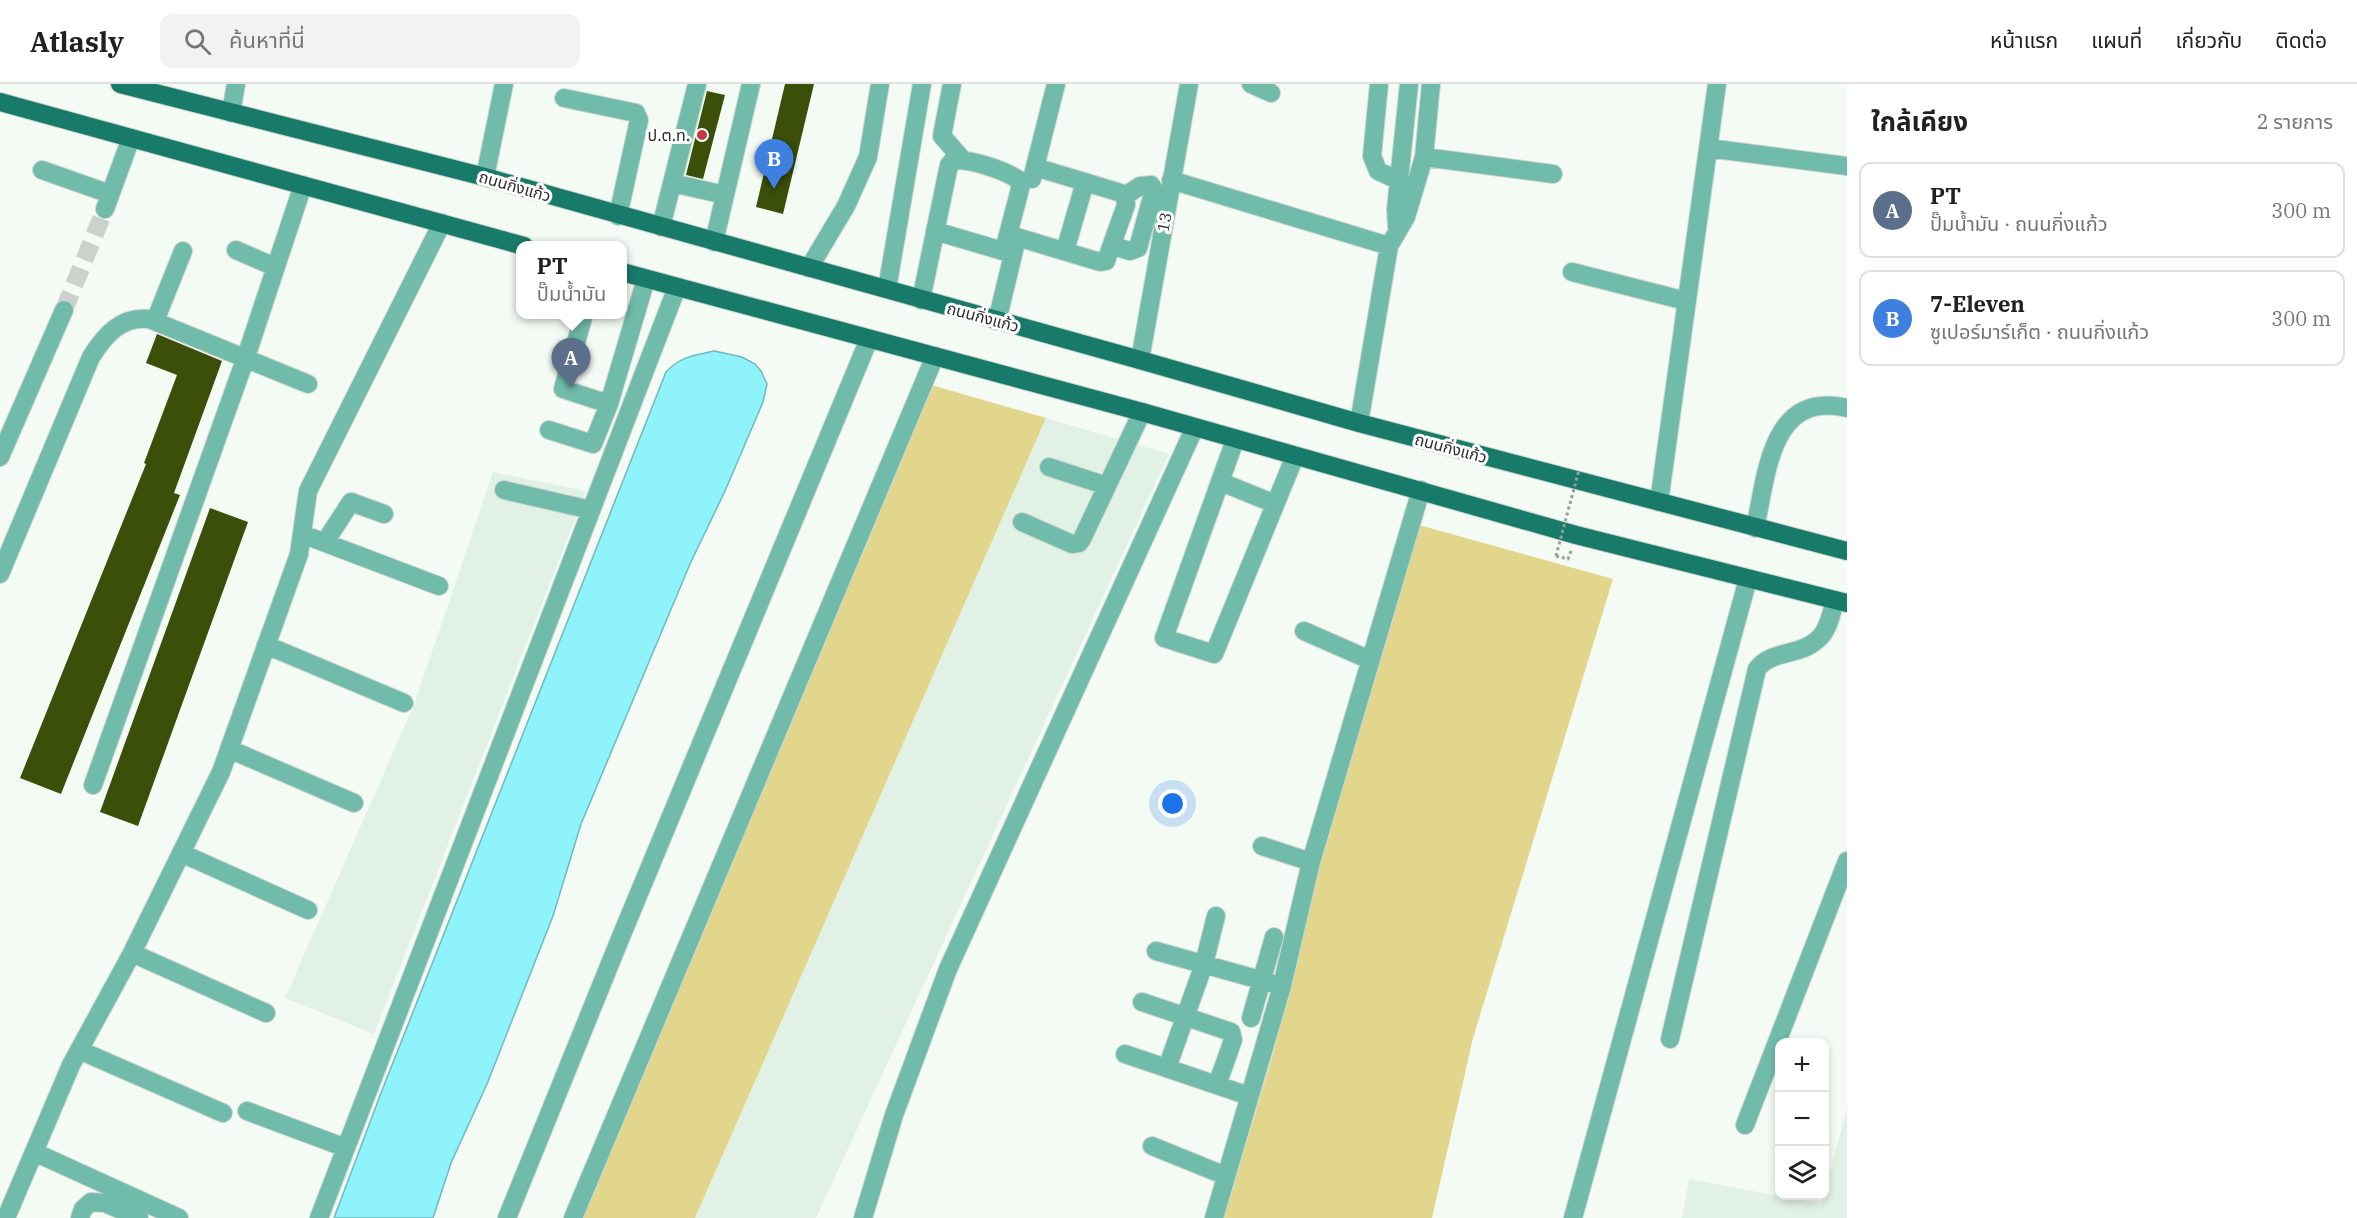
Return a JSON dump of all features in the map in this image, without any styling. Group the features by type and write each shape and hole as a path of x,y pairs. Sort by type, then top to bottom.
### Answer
{"main road":[{"name":"ถนนกิ่งแก้ว","path":"120,84 485,177 1359,423 1847,551"},
{"path":"0,102 516,244"},
{"path":"627,273 1142,412 1194,429 1421,490 1576,535 1841,602"}],"street":[{"path":"231,113 236,84"},
{"path":"485,177 504,84"},
{"path":"661,226 697,84"},
{"path":"714,242 751,84"},
{"path":"809,268 846,206 868,157 880,84"},
{"path":"887,289 922,84"},
{"path":"952,84 942,136 962,159"},
{"path":"1011,247 1035,167 1056,84"},
{"name":"13","path":"1140,360 1189,84"},
{"path":"1251,84 1271,93"},
{"path":"1379,84 1372,156 1378,171 1400,181"},
{"path":"1359,423 1393,239 1409,84"},
{"path":"1393,239 1406,217 1424,156 1431,84"},
{"path":"1659,502 1717,84"},
{"path":"564,98 636,113 639,120 618,216"},
{"path":"42,170 107,202 131,138"},
{"path":"1708,148 1847,166"},
{"path":"1424,156 1553,174"},
{"path":"921,300 949,165 953,160 962,159 1011,174 1019,180 1020,189 1011,247 997,321"},
{"path":"1035,167 1125,196"},
{"path":"1171,180 1393,239"},
{"path":"1065,251 1085,182"},
{"path":"672,183 725,195"},
{"path":"1113,246 1130,251 1138,248 1154,190 1151,185 1146,184 1125,196"},
{"path":"93,785 246,357 303,185"},
{"path":"935,231 1011,247 1065,251 1100,262 1106,261 1126,205 1125,196"},
{"path":"6,1218 79,1050 132,953 221,772 299,554 308,491 442,223"},
{"path":"236,250 275,267"},
{"path":"155,321 183,251"},
{"path":"1572,272 1686,301"},
{"path":"627,313 646,279"},
{"path":"319,1218 677,287"},
{"path":"0,457 64,310"},
{"path":"0,574 91,357 103,338 118,326 134,319 155,321 309,384"},
{"path":"583,319 563,389 609,404"},
{"path":"549,430 593,444 609,404 625,319"},
{"path":"507,1218 624,928 869,339"},
{"path":"573,1218 934,356"},
{"path":"1755,528 1774,443 1789,420 1813,406 1834,405 1847,408"},
{"path":"1023,522 1072,544 1079,543 1142,412"},
{"path":"863,1218 902,1093 948,969 1194,429"},
{"path":"1235,440 1164,638 1214,654 1295,456"},
{"path":"1048,467 1107,486"},
{"path":"1221,482 1275,504"},
{"path":"504,490 591,510"},
{"path":"1214,1218 1282,986 1311,862 1421,490"},
{"path":"326,542 351,502 384,514"},
{"path":"302,534 439,586"},
{"path":"1573,1218 1748,579"},
{"path":"1670,1039 1757,669 1764,661 1805,649 1821,635 1841,602"},
{"path":"1304,631 1370,660"},
{"path":"266,645 404,703"},
{"path":"229,749 354,803"},
{"path":"1262,846 1311,862"},
{"path":"181,854 308,910"},
{"path":"1745,1125 1847,861"},
{"path":"1167,1068 1203,964 1216,916"},
{"path":"1251,1018 1274,936"},
{"path":"1156,951 1282,986"},
{"path":"132,953 266,1013"},
{"path":"1142,1002 1231,1032 1234,1035 1217,1085"},
{"path":"79,1050 223,1113"},
{"path":"1125,1054 1249,1096"},
{"path":"247,1111 346,1148"},
{"path":"1152,1146 1226,1176"},
{"path":"34,1152 179,1218"},
{"path":"80,1218 83,1209 91,1202 105,1203 140,1218"}],"path":[{"path":"1556,556 1579,470"}],"shaded area":[{"path":"928,384 1046,418 695,1218 580,1218"},
{"path":"1046,418 1169,454 816,1218 695,1218"},
{"path":"493,472 586,491 374,1034 285,998 414,705"},
{"path":"1419,525 1613,579 1473,1038 1432,1218 1224,1218 1274,1050 1325,847"},
{"path":"1847,1109 1847,1218 1682,1218 1689,1179 1775,1195 1775,1200 1800,1200 1821,1204 1822,1200 1829,1200 1829,1175"}],"water":[{"path":"714,351 742,357 755,364 767,384 763,402 725,491 690,564 581,824 553,916 487,1084 451,1163 433,1218 334,1218 381,1093 666,372 682,360"}],"building":[{"path":"785,84 814,84 783,214 756,207"},
{"path":"707,91 725,95 703,179 686,175"},
{"path":"157,334 222,361 174,493 180,495 61,794 20,778 146,464 144,463 177,375 146,363"},
{"path":"210,508 248,522 138,826 100,812"}],"tunnel":[{"path":"64,310 105,209"}],"place":[{"name":"ป.ต.ท.","path":"702,135"},
{"name":"7-Eleven","path":"774,189"},
{"name":"PT","path":"571,388"}]}
